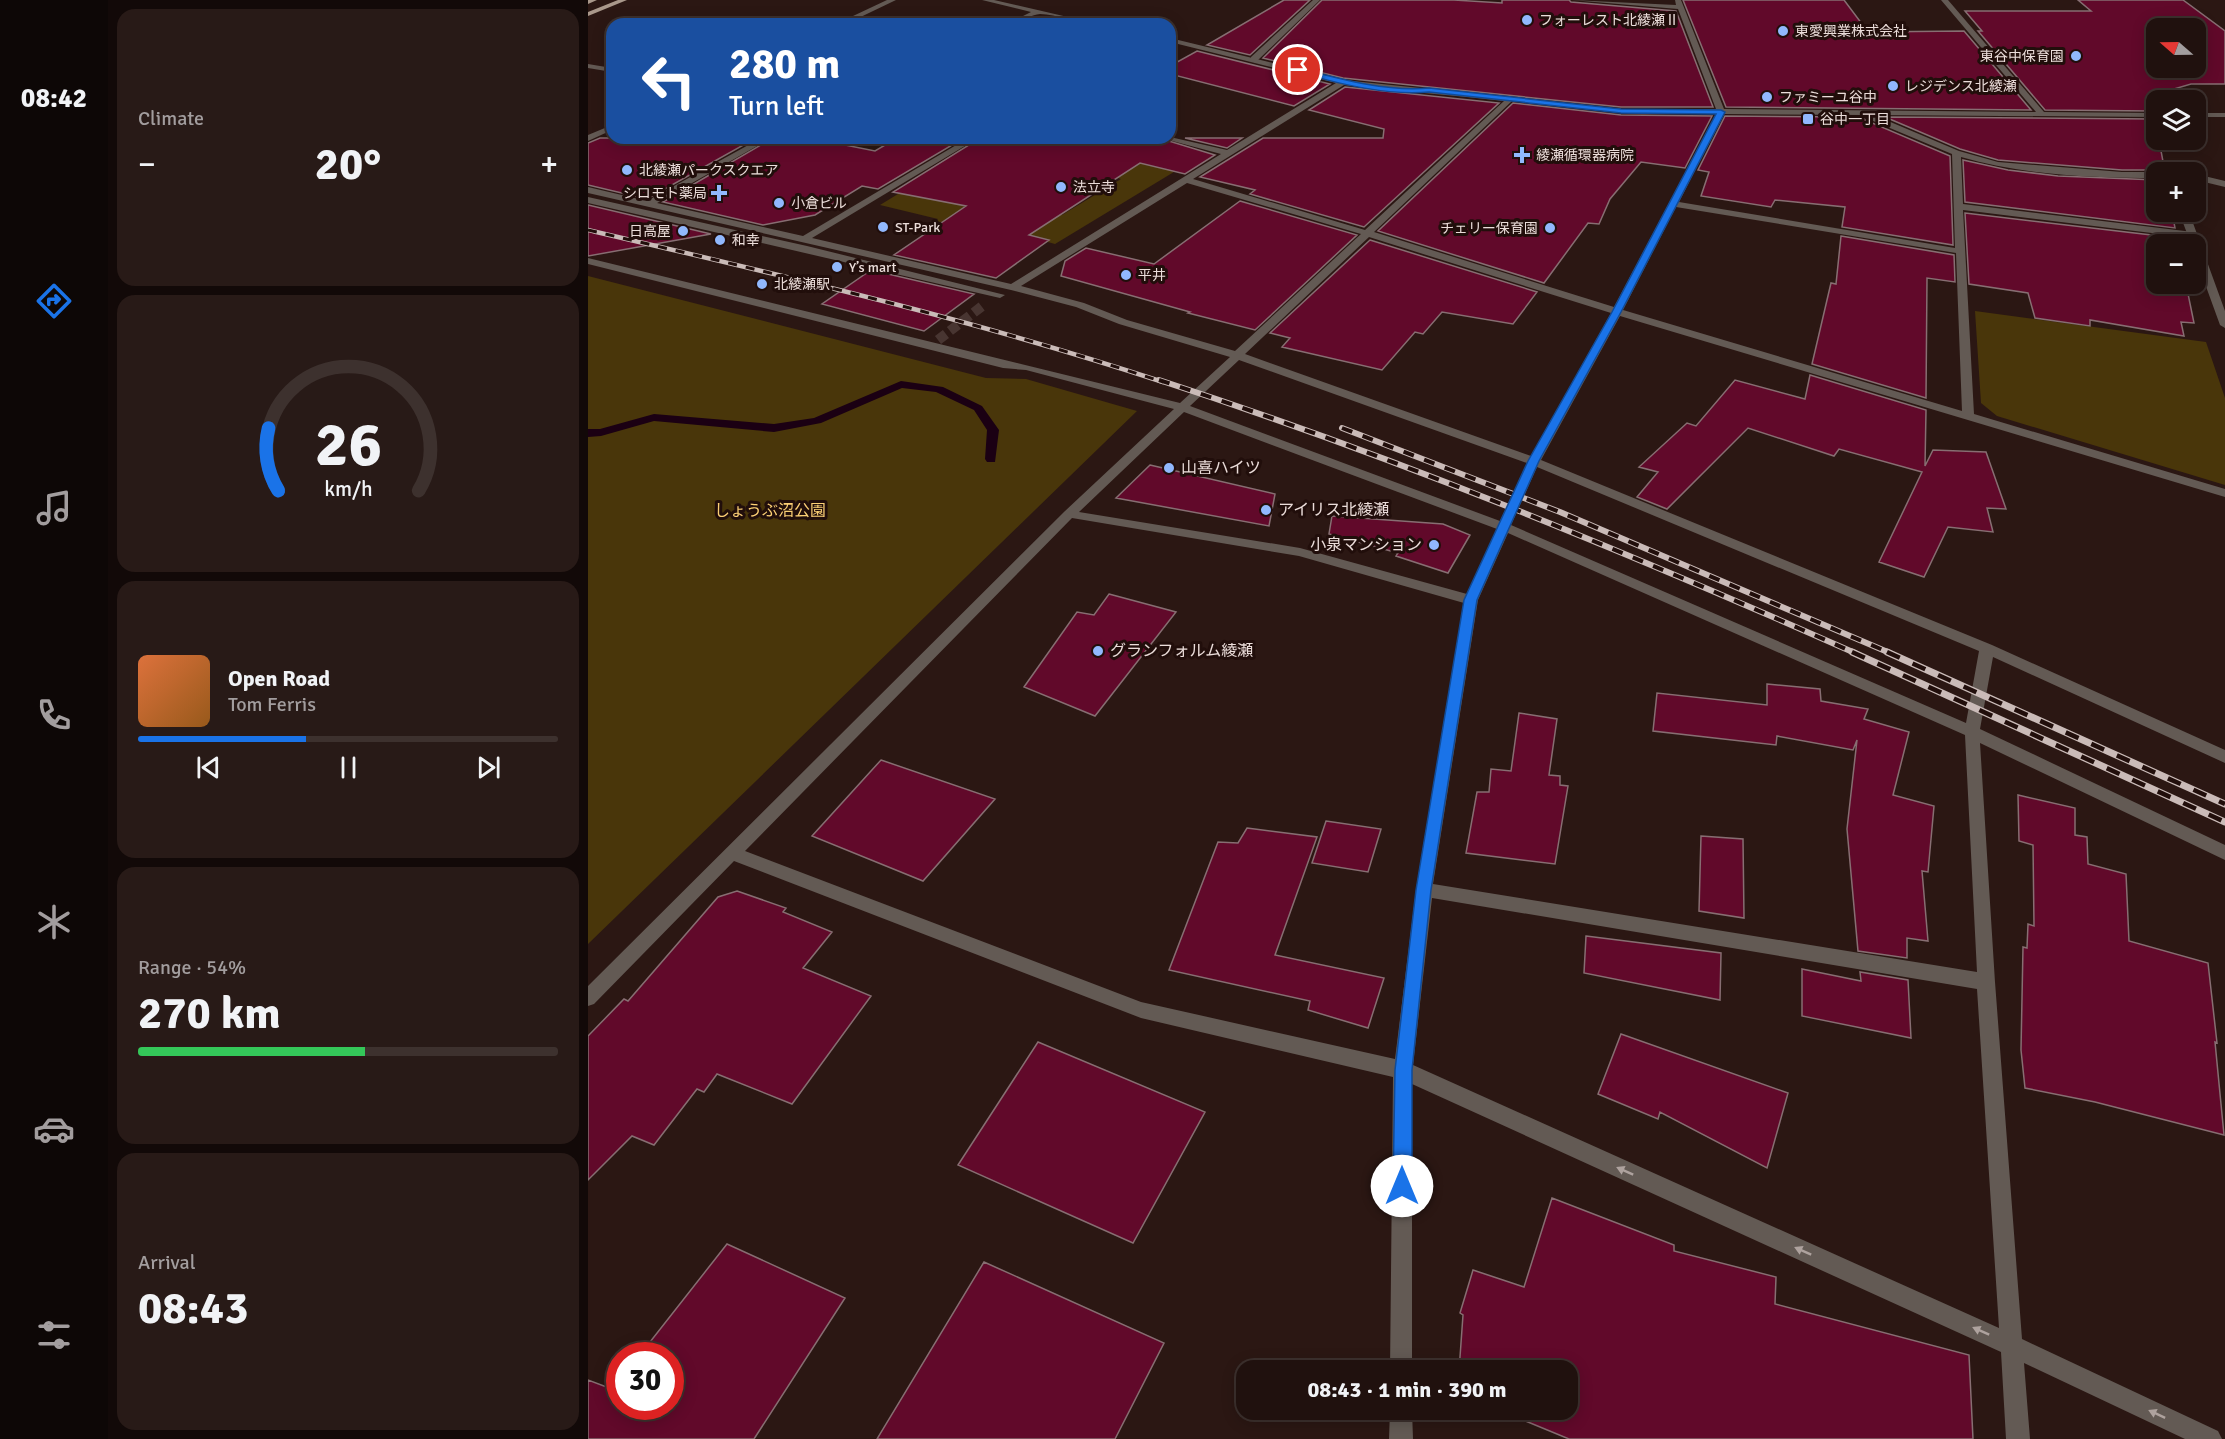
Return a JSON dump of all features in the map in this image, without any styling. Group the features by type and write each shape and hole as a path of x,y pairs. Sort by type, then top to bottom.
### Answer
{"main road":[{"path":"588,2 594,0"},
{"path":"588,14 624,0"}],"street":[{"path":"853,18 893,0"},
{"path":"985,0 1066,18"},
{"path":"1254,59 1317,0"},
{"path":"1401,1360 1403,1070 1424,890 1471,600 1534,461 1617,312 1721,112 1680,3 1574,0"},
{"path":"1944,0 2042,114"},
{"path":"1024,18 1037,12"},
{"path":"1176,41 1343,82 1621,111 2146,115"},
{"path":"588,66 606,69"},
{"path":"985,304 1343,82"},
{"path":"588,998 1070,514 1510,99"},
{"path":"1863,114 1956,153 1997,165 2122,176 2146,175"},
{"path":"2206,115 2225,115"},
{"path":"588,138 606,130"},
{"path":"1176,140 1229,153"},
{"path":"648,204 756,144"},
{"path":"806,238 964,144"},
{"path":"1956,153 1968,415"},
{"path":"2206,179 2225,184"},
{"path":"1186,180 1478,266 1617,312 2225,493"},
{"path":"588,190 806,238 1012,287 1080,305 1123,322 1239,356 1534,461 1986,650 2225,757"},
{"path":"588,200 1000,295"},
{"path":"1673,204 1959,250"},
{"path":"1957,206 2185,234"},
{"path":"588,261 934,343 1003,365 1026,367 1181,407 1504,527 1972,732 2225,853"},
{"path":"2206,272 2225,325"},
{"path":"1070,514 1300,552 1471,600"},
{"path":"1986,650 1972,732 1986,982 2018,1439"},
{"path":"730,853 1142,1010 1403,1070 2011,1345 2210,1439"},
{"path":"1424,890 1986,982"},
{"path":"1401,1420 1401,1439"}],"green space":[{"path":"1156,147 1197,158 1055,244 1012,232 1046,211 1062,215 1121,179 1109,175"},
{"path":"916,183 1006,203 968,229 880,205"},
{"name":"しょうぶ沼公園","path":"588,276 986,378 1026,379 1137,411 588,944"},
{"path":"1975,311 2206,342 2225,398 2225,485 1997,416 1981,403"}],"building":[{"path":"1284,0 1310,0 1250,55 1207,45"},
{"path":"1322,0 1454,0 1502,3 1502,0 1569,0 1676,11 1713,107 1621,107 1343,78 1263,58"},
{"path":"1683,0 1844,0 1868,32 1964,31 2031,110 1726,107"},
{"path":"2078,0 2183,0 2225,31 2225,84 2191,84 2170,90 2146,90 2146,111 2045,110 1978,31 1982,31 1965,11 2091,11"},
{"path":"1197,51 1330,84 1294,106 1176,76 1176,63"},
{"path":"1345,87 1499,103 1364,227 1250,194 1255,190 1200,177 1263,138 1383,138 1384,129 1309,110"},
{"path":"1513,103 1621,115 1712,116 1685,168 1641,162 1610,199 1599,224 1588,223 1544,283 1378,231"},
{"path":"1725,116 1863,117 1865,120 1950,156 1953,245 1842,227 1845,207 1775,200 1771,207 1701,196 1709,172 1698,170"},
{"path":"1885,117 2146,119 2146,150 2161,150 2163,162 2146,162 2146,170 2122,170 1998,160 1960,149"},
{"path":"606,138 606,144 745,144 647,199 588,185 588,143"},
{"path":"1185,138 1242,138 1227,148"},
{"path":"1176,143 1215,155 1185,174 1140,163 1029,235 1049,240 996,278 894,255 966,206 893,192 970,144"},
{"path":"763,144 840,144 875,151 887,144 954,144 878,189 862,186 815,215 763,225 663,202"},
{"path":"1963,160 2008,170 2058,176 2146,180 2146,222 2174,222 2175,228 1965,202"},
{"path":"1240,201 1357,235 1255,330 1061,276 1065,261 1086,248 1154,264"},
{"path":"588,205 711,234 588,256"},
{"path":"1965,213 2146,234 2146,294 2188,294 2194,323 2181,322 2184,336 2090,320 2090,326 2035,318 2028,293 1969,284"},
{"path":"1841,236 1954,255 1955,282 1927,278 1926,398 1812,364 1831,283 1836,284"},
{"path":"1370,240 1537,292 1513,324 1442,312 1423,334 1415,332 1382,370 1282,347 1290,338 1270,333"},
{"path":"871,270 974,294 924,331 822,304"},
{"path":"1810,375 1926,410 1925,466 1933,450 1986,452 2006,509 1987,508 1993,532 1948,527 1924,577 1879,562 1922,472 1839,449 1834,456 1748,428 1667,509 1637,497 1658,472 1639,467 1687,423 1696,426 1735,380 1805,399"},
{"path":"1150,465 1275,494 1269,526 1116,498"},
{"path":"1332,516 1443,524 1470,535 1448,573 1396,556 1398,553 1329,534"},
{"name":"グランフォルム綾瀬","path":"1109,594 1176,612 1095,716 1024,687 1077,612 1094,615"},
{"path":"1767,684 1820,689 1821,701 1868,709 1864,719 1909,732 1893,795 1934,806 1928,872 1922,871 1928,941 1907,938 1907,958 1858,951 1847,829 1857,740 1853,750 1777,736 1776,745 1653,731 1657,693 1767,705"},
{"path":"1519,713 1557,719 1549,775 1560,776 1560,785 1568,786 1555,864 1466,853 1477,792 1489,792 1491,769 1511,771"},
{"path":"881,760 995,799 923,881 812,836"},
{"path":"2018,795 2075,808 2075,835 2087,837 2088,864 2126,874 2129,941 2208,963 2224,1135 2095,1102 2025,1088 2021,1050 2023,947 2027,948 2028,924 2034,926 2033,845 2019,841"},
{"path":"1326,821 1381,829 1368,872 1312,863"},
{"path":"1247,828 1317,837 1275,955 1384,978 1368,1028 1308,1010 1310,1001 1169,970 1218,842 1238,843"},
{"path":"1701,836 1743,839 1744,918 1699,911"},
{"path":"737,891 786,908 783,912 832,932 803,968 871,996 792,1104 717,1074 704,1092 697,1089 654,1145 632,1136 588,1180 588,1036 624,999 628,1001 718,897"},
{"path":"1586,936 1721,953 1720,1000 1584,973"},
{"path":"1802,969 1861,981 1860,972 1908,980 1911,1038 1802,1016"},
{"path":"1621,1034 1788,1093 1767,1168 1660,1112 1658,1119 1598,1094"},
{"path":"1038,1042 1205,1112 1133,1243 958,1165"},
{"path":"1552,1198 1674,1245 1674,1251 1776,1277 1775,1304 1969,1355 1973,1439 1569,1439 1523,1420 1578,1420 1578,1360 1460,1360 1463,1315 1460,1313 1473,1270 1524,1287"},
{"path":"727,1244 845,1298 754,1439 588,1439 588,1380 606,1387 606,1420 684,1420 684,1342 650,1342"},
{"path":"984,1262 1164,1343 1115,1439 877,1439"}],"waterway":[{"path":"588,433 601,432 654,417 774,428 817,421 901,384 939,389 978,408 993,430 991,459"}],"tunnel":[{"path":"938,340 985,304"}],"railway":[{"path":"588,230 805,282 1021,338 1163,382"},
{"path":"1159,380 1336,441 1510,508 1855,653"},
{"path":"1342,428 1560,512 1890,653"},
{"path":"1852,652 2225,822"},
{"path":"1887,652 2225,804"}],"place":[{"name":"フォーレスト北綾瀬Ⅱ","path":"1527,20"},
{"name":"東愛興業株式会社","path":"1783,31"},
{"name":"東谷中保育園","path":"2076,56"},
{"name":"レジデンス北綾瀬","path":"1893,86"},
{"name":"ファミーユ谷中","path":"1767,97"},
{"name":"谷中一丁目","path":"1808,119"},
{"name":"綾瀬循環器病院","path":"1522,155"},
{"name":"北綾瀬パークスクエア","path":"627,170"},
{"name":"法立寺","path":"1061,187"},
{"name":"シロモト薬局","path":"719,193"},
{"name":"小倉ビル","path":"779,203"},
{"name":"ST-Park","path":"883,227"},
{"name":"チェリー保育園","path":"1550,228"},
{"name":"日高屋","path":"683,231"},
{"name":"和幸","path":"720,240"},
{"name":"Y’s mart","path":"837,267"},
{"name":"平井","path":"1126,275"},
{"name":"北綾瀬駅","path":"762,284"},
{"name":"山喜ハイツ","path":"1169,468"},
{"name":"アイリス北綾瀬","path":"1266,510"},
{"name":"小泉マンション","path":"1434,545"},
{"name":"グランフォルム綾瀬","path":"1098,651"}],"route":[{"path":"1298,70 1343,82 1413,91 1429,90 1621,111 1721,112 1617,312 1534,461 1471,600 1424,890 1403,1070 1402,1186"}]}
